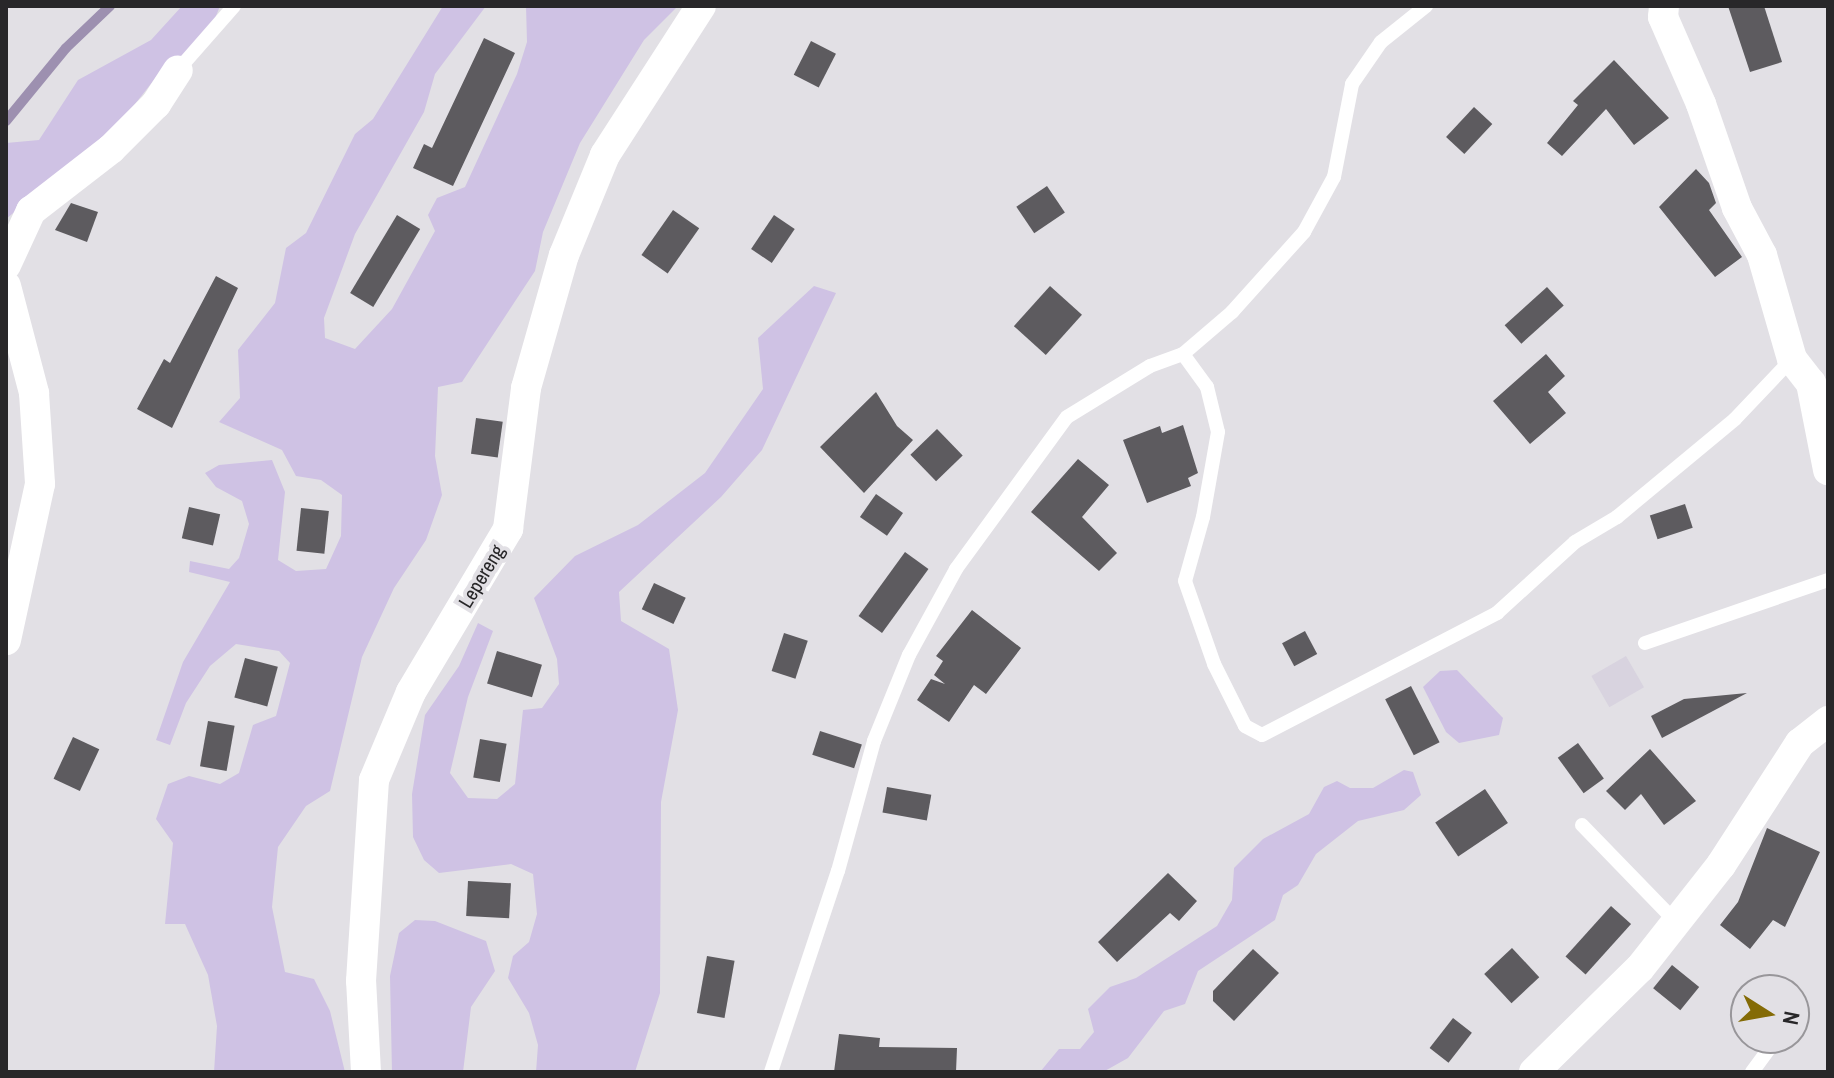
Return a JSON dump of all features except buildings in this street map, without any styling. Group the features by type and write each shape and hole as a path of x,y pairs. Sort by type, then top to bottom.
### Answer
{"street":[{"name":"Lepereng","path":"366,1072 361,981 374,780 411,692 508,529 526,388 564,255 605,155 701,6"},
{"path":"1664,6 1663,17 1701,104 1737,208 1762,255 1792,359 1811,383 1828,470"},
{"path":"6,265 31,211 111,149 156,104 178,70"},
{"path":"6,286 34,393 40,484 6,640"},
{"path":"1536,1071 1640,968 1678,923 1800,743 1828,721"}],"lane":[{"path":"178,70 234,6"},
{"path":"771,1072 838,871 874,741 909,655 956,569 1067,417 1150,366 1183,354 1232,312 1304,232 1334,177 1352,84 1381,42 1426,6"},
{"path":"1183,354 1207,387 1218,432 1203,517 1185,581 1214,664 1245,726 1262,735 1497,613 1575,542 1617,517 1735,419 1792,359"},
{"path":"1645,643 1828,580"},
{"path":"1582,825 1678,923"},
{"path":"1752,1072 1765,1054"}],"shaded area":[{"path":"182,6 220,6 208,36 157,76 117,127 6,219 6,143 39,140 78,80 151,40"},
{"path":"443,6 486,6 435,74 424,112 355,234 324,318 325,338 355,349 392,309 435,231 428,215 437,198 465,187 517,74 527,42 526,6 678,6 644,40 580,143 543,232 535,271 462,382 438,387 435,456 442,495 426,540 394,588 362,657 330,791 306,806 278,847 272,907 285,972 314,979 330,1011 345,1072 214,1072 217,1026 208,975 185,924 165,924 173,843 156,819 168,784 189,776 220,784 239,773 253,725 276,716 290,663 279,651 236,644 210,666 186,703 170,745 156,740 183,662 230,582 189,572 190,561 229,569 239,558 249,524 242,501 216,487 205,473 219,465 272,460 285,492 278,560 296,571 326,569 341,536 342,495 321,480 296,476 282,450 219,422 240,398 238,350 275,303 286,248 306,233 355,134 373,119"},
{"path":"814,286 836,293 762,450 721,497 619,592 621,621 669,649 678,710 661,802 660,993 635,1072 536,1072 538,1045 529,1013 508,978 513,956 529,942 537,914 533,874 511,864 439,873 424,860 413,837 412,794 425,715 459,666 478,623 493,631 468,697 450,773 468,798 497,799 515,784 523,710 542,708 559,684 557,659 534,598 575,556 638,525 705,473 763,389 758,338"},
{"path":"1626,656 1644,687 1609,707 1591,676"},
{"path":"1457,670 1503,718 1499,735 1459,743 1446,732 1423,687 1440,671"},
{"path":"1404,770 1413,772 1421,795 1404,810 1358,821 1316,854 1298,885 1283,895 1275,920 1198,971 1185,1004 1164,1011 1128,1058 1103,1072 1040,1072 1059,1049 1080,1049 1094,1032 1088,1009 1110,987 1136,978 1217,926 1232,900 1234,868 1263,839 1309,814 1324,787 1337,781 1350,788 1373,788"},
{"path":"415,920 435,921 486,941 495,971 471,1007 463,1072 392,1072 390,976 399,933"}],"waterway":[{"path":"6,121 66,48 110,6"}]}
